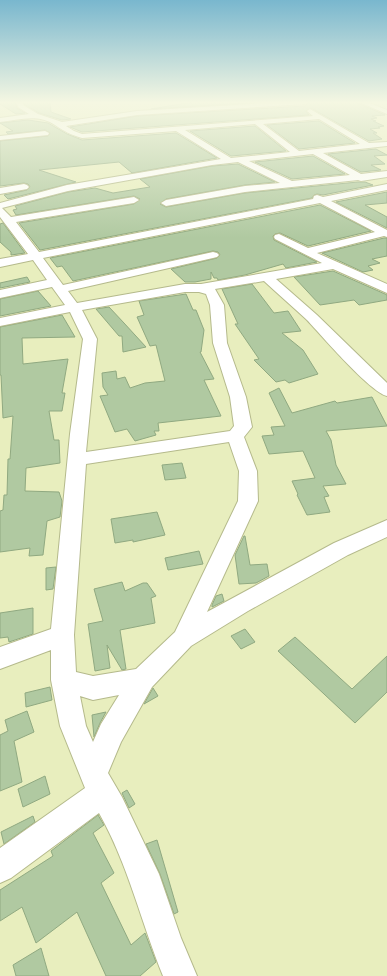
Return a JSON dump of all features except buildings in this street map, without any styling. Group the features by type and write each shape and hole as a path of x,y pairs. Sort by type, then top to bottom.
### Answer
{"street":[{"path":"213,148 234,159 323,200 386,234"},
{"path":"290,148 297,153"},
{"path":"0,206 67,188 112,179 234,159 351,148"},
{"path":"313,151 358,177 386,187"},
{"path":"166,203 245,189 387,174"},
{"path":"0,190 24,187"},
{"path":"0,263 179,230 386,187"},
{"path":"4,216 134,200"},
{"path":"4,216 59,285 79,315 90,339 77,459 62,635 64,680 73,726 98,783 112,808 148,885 165,940 180,976"},
{"path":"306,252 386,234"},
{"path":"279,236 306,252 333,265 385,287"},
{"path":"0,294 59,285 213,255"},
{"path":"0,322 74,307 186,288 201,288 333,265"},
{"path":"266,276 312,318 375,382 387,391"},
{"path":"77,459 235,436 242,427 238,397 220,343 217,306 211,292 201,288"},
{"path":"183,639 248,501 248,471 235,436"},
{"path":"0,867 98,783 111,733 143,679 183,639 240,604 328,556 387,528"},
{"path":"0,658 62,635"},
{"path":"64,680 93,688 143,679"}]}
